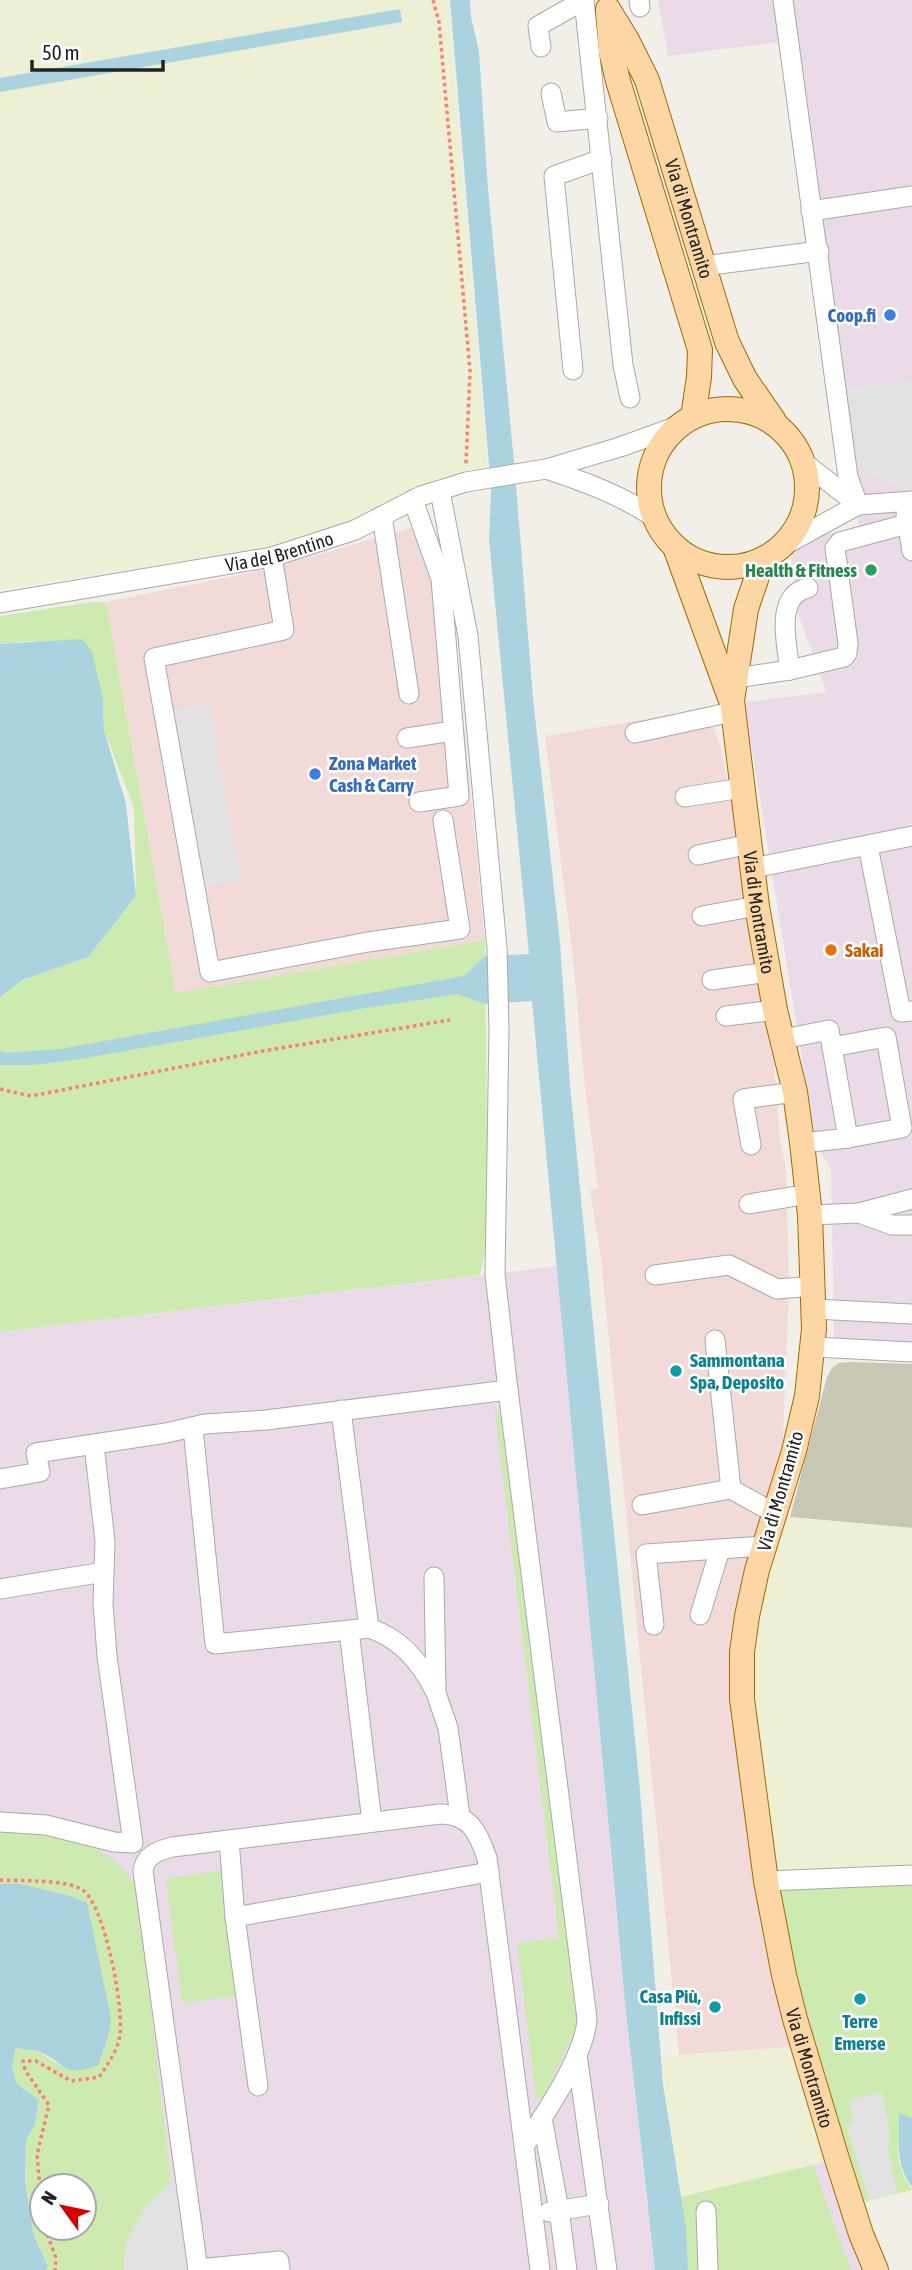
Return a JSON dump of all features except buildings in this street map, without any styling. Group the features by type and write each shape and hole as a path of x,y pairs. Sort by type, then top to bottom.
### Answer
{"main road":[{"name":"Via di Montramito","path":"607,4 648,80 727,342 735,361 776,425 794,444 807,481 803,512 794,531 772,553 749,594 733,697 757,906 802,1143 809,1204 814,1298 814,1347 807,1396 747,1616 741,1667 741,1699 766,1881 794,2019 851,2204 876,2270"},
{"name":"Via di Montramito","path":"607,4 611,51 618,80 700,350 699,377 687,421"},
{"name":"Via di Montramito","path":"772,553 737,567 698,561 667,539 655,518 649,493 652,467 663,444 687,421 721,409 735,409 750,412 776,425"},
{"name":"Via di Montramito","path":"676,547 733,697"}],"street":[{"path":"541,47 538,26 584,0 623,365 630,398"},
{"path":"783,0 848,477 858,505"},
{"path":"551,93 557,121 598,118"},
{"path":"573,370 554,176 602,159"},
{"path":"811,211 912,196"},
{"path":"705,266 819,251"},
{"name":"Via del Brentino","path":"0,603 272,557 355,530 413,500 466,482 539,470 620,447 687,421"},
{"path":"802,461 858,505"},
{"name":"Via del Brentino","path":"539,470 603,489 655,518"},
{"path":"440,491 468,636 497,948 495,1274 587,2019 586,2031 577,2055 525,2145"},
{"path":"413,500 441,579 459,796 419,802"},
{"path":"772,553 858,505 908,502 912,551"},
{"path":"382,516 409,694"},
{"path":"635,733 733,697 790,670 840,658 847,653 848,643 835,548 840,542 908,524"},
{"path":"272,557 284,630 155,658 209,972 368,942 460,929 443,820"},
{"path":"790,670 785,635 787,609 801,589 808,588"},
{"path":"407,738 453,731"},
{"path":"685,797 742,788"},
{"path":"698,855 751,856 868,846 912,836"},
{"path":"868,846 901,1013 912,1011"},
{"path":"702,916 757,906"},
{"path":"712,980 768,972"},
{"path":"726,1016 775,1010"},
{"path":"783,1039 829,1030 848,1138"},
{"path":"802,1143 902,1128 886,1037 832,1047"},
{"path":"751,1145 744,1099 794,1092"},
{"path":"859,1213 912,1199"},
{"path":"749,1205 809,1204 859,1213 892,1225 912,1225"},
{"path":"654,1275 729,1265 777,1289 814,1298 912,1314"},
{"path":"715,1340 731,1489"},
{"path":"814,1347 912,1352"},
{"path":"0,1479 40,1472 36,1453 205,1424 266,1420 508,1390"},
{"path":"341,1410 372,1822"},
{"path":"192,1428 215,1644 359,1629 384,1634 405,1649 423,1670 436,1693 448,1728 460,1816 480,1839 489,1871 540,2270"},
{"path":"94,1445 105,1541 103,1603 107,1656 133,1843"},
{"path":"642,1505 731,1489 774,1513"},
{"path":"654,1625 646,1554 765,1546"},
{"path":"700,1615 720,1549"},
{"path":"0,1589 104,1572"},
{"path":"434,1577 436,1693"},
{"path":"280,2270 279,2261 198,2270 144,1871 145,1862 150,1856 172,1847 440,1814 460,1816"},
{"path":"0,1822 46,1825 114,1842 133,1843 150,1856"},
{"path":"229,1840 235,1917 258,2086"},
{"path":"235,1917 489,1871"},
{"path":"766,1881 912,1875"},
{"path":"577,2055 607,2270"},
{"path":"542,2118 567,2270"},
{"path":"533,2214 599,2204"},
{"path":"706,2211 708,2270"}],"path":[{"path":"433,0 439,22 470,371 466,482"},
{"path":"0,1089 31,1096 263,1051 450,1020"},
{"path":"0,1880 66,1885 84,1890 94,1906 108,1947 120,2001 119,2039 99,2077 71,2081 36,2061 23,2061 25,2070 49,2105 37,2155 39,2172"},
{"path":"50,2242 56,2258 55,2270"}],"shaded area":[{"path":"0,0 448,0 488,474 288,545 0,589"},
{"path":"658,0 912,0 912,1342 834,1338 831,1168 816,1145 751,743 739,703 826,692 798,613 789,540 859,529 788,41 668,56"},
{"path":"912,380 910,493 859,468 848,388"},
{"path":"428,523 450,580 485,940 176,993 106,602 268,569"},
{"path":"209,703 240,880 195,888 164,711"},
{"path":"706,709 721,749 731,797 772,1040 780,1139 786,1169 789,1287 781,1488 803,2046 679,2055 601,1258 590,1190 598,1188 545,736"},
{"path":"558,1266 616,1910 647,2205 837,2159 876,2270 124,2270 0,1829 0,1332"},
{"path":"839,1363 912,1364 912,1528 790,1517 827,1377"},
{"path":"790,1517 912,1528 912,1875 766,1881 742,1699 765,1545"},
{"path":"803,2046 837,2159 681,2197 661,2057"},
{"path":"882,2092 891,2138 887,2144 897,2193 869,2200 846,2124 854,2122 849,2100"},
{"path":"187,2181 198,2269 280,2270 124,2270 127,2240 144,2209 171,2182"}],"green space":[{"path":"106,602 176,993 485,940 488,1238 480,1275 0,1332 0,997 22,980 88,957 136,896 134,808 104,730 103,700 34,641 0,644 0,616"},
{"path":"505,1411 579,2022 543,2098 536,2099 517,1943 559,1938 495,1412"},
{"path":"0,1829 45,1831 85,1843 110,1858 130,1877 137,1888 171,2182 137,2221 131,2232 124,2256 124,2270 46,2270 48,2265 37,2242 98,2242 98,2172 28,2172 28,2199 25,2181 26,2140 35,2125 39,2100 16,2083 12,2065 16,2048 38,2051 58,2064 98,2064 103,2050 94,1936 87,1904 16,1883 0,1884"},
{"path":"224,1870 240,1996 182,2003 166,1878"},
{"path":"912,1875 912,2118 899,2114 898,2157 904,2177 912,2190 851,2205 766,1881"},
{"path":"813,2165 851,2270 688,2270 681,2197"}],"water":[{"path":"450,0 470,0 479,51 488,189 533,698 560,943 570,1084 639,1779 663,2084 686,2228 688,2270 655,2270 625,2002 532,1001 484,1004 458,994 86,1058 34,1065 0,1065 0,1051 7,1053 60,1049 464,976 485,956 529,954 489,540 491,489"},
{"path":"400,9 402,22 0,92 0,78"},
{"path":"82,639 92,652 103,700 104,730 126,804 136,896 88,957 22,980 0,997 0,644"},
{"path":"16,1883 71,1896 87,1903 111,2018 109,2034 98,2065 86,2069 71,2070 35,2050 16,2048 12,2065 16,2083 39,2100 35,2125 26,2140 25,2181 28,2242 37,2242 48,2266 46,2270 0,2270 0,1884"},
{"path":"899,2113 912,2118 912,2187 900,2161"}],"place":[{"name":"Coop.fi","path":"890,315"},
{"name":"Health & Fitness","path":"871,570"},
{"name":"Zona Market Cash & Carry","path":"315,774"},
{"name":"Sakai","path":"831,950"},
{"name":"Sammontana Spa, Deposito","path":"676,1371"},
{"name":"Terre Emerse","path":"860,1999"},
{"name":"Casa Più, Infissi","path":"715,2007"}]}
